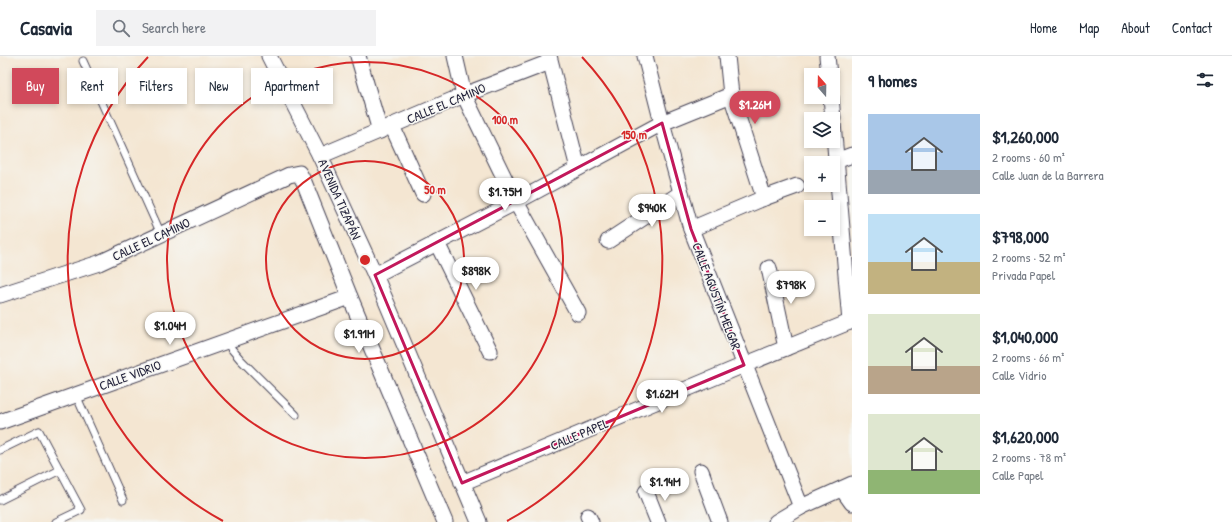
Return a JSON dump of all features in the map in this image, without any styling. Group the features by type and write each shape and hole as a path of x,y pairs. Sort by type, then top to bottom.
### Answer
{"street":[{"name":"AVENIDA TIZAPÁN","path":"269,56 320,156 375,275 479,522"},
{"path":"358,56 386,128 423,194"},
{"path":"455,56 464,95 516,202 578,313"},
{"name":"CALLE AGUSTÍN MELGAR","path":"645,56 691,229 801,507"},
{"path":"727,56 731,95 764,198"},
{"path":"827,56 828,68"},
{"name":"CALLE EL CAMINO","path":"320,156 549,59"},
{"path":"549,59 578,168"},
{"path":"375,275 516,202 662,123 731,95"},
{"path":"840,160 852,155"},
{"name":"AVENIDA TIZAPÁN","path":"299,173 445,522"},
{"name":"CALLE EL CAMINO","path":"0,295 99,263 289,175 299,173"},
{"path":"691,229 764,198 797,186"},
{"path":"840,186 847,231 851,322"},
{"path":"608,241 681,193"},
{"path":"437,243 490,351"},
{"path":"769,268 786,348"},
{"name":"CALLE VIDRIO","path":"0,422 350,297"},
{"name":"CALLE PAPEL","path":"462,483 851,322"},
{"path":"701,471 720,522"},
{"path":"776,522 801,507 847,487 852,503"},
{"path":"646,492 658,522"}],"lane":[{"path":"83,61 150,214 161,234"},
{"path":"225,341 240,359 296,415"},
{"path":"76,394 123,500"},
{"path":"0,450 39,431 81,510 56,522"},
{"path":"0,500 60,470"}],"highlighted area":[{"path":"662,123 691,229 744,365 462,483 375,275"}]}
